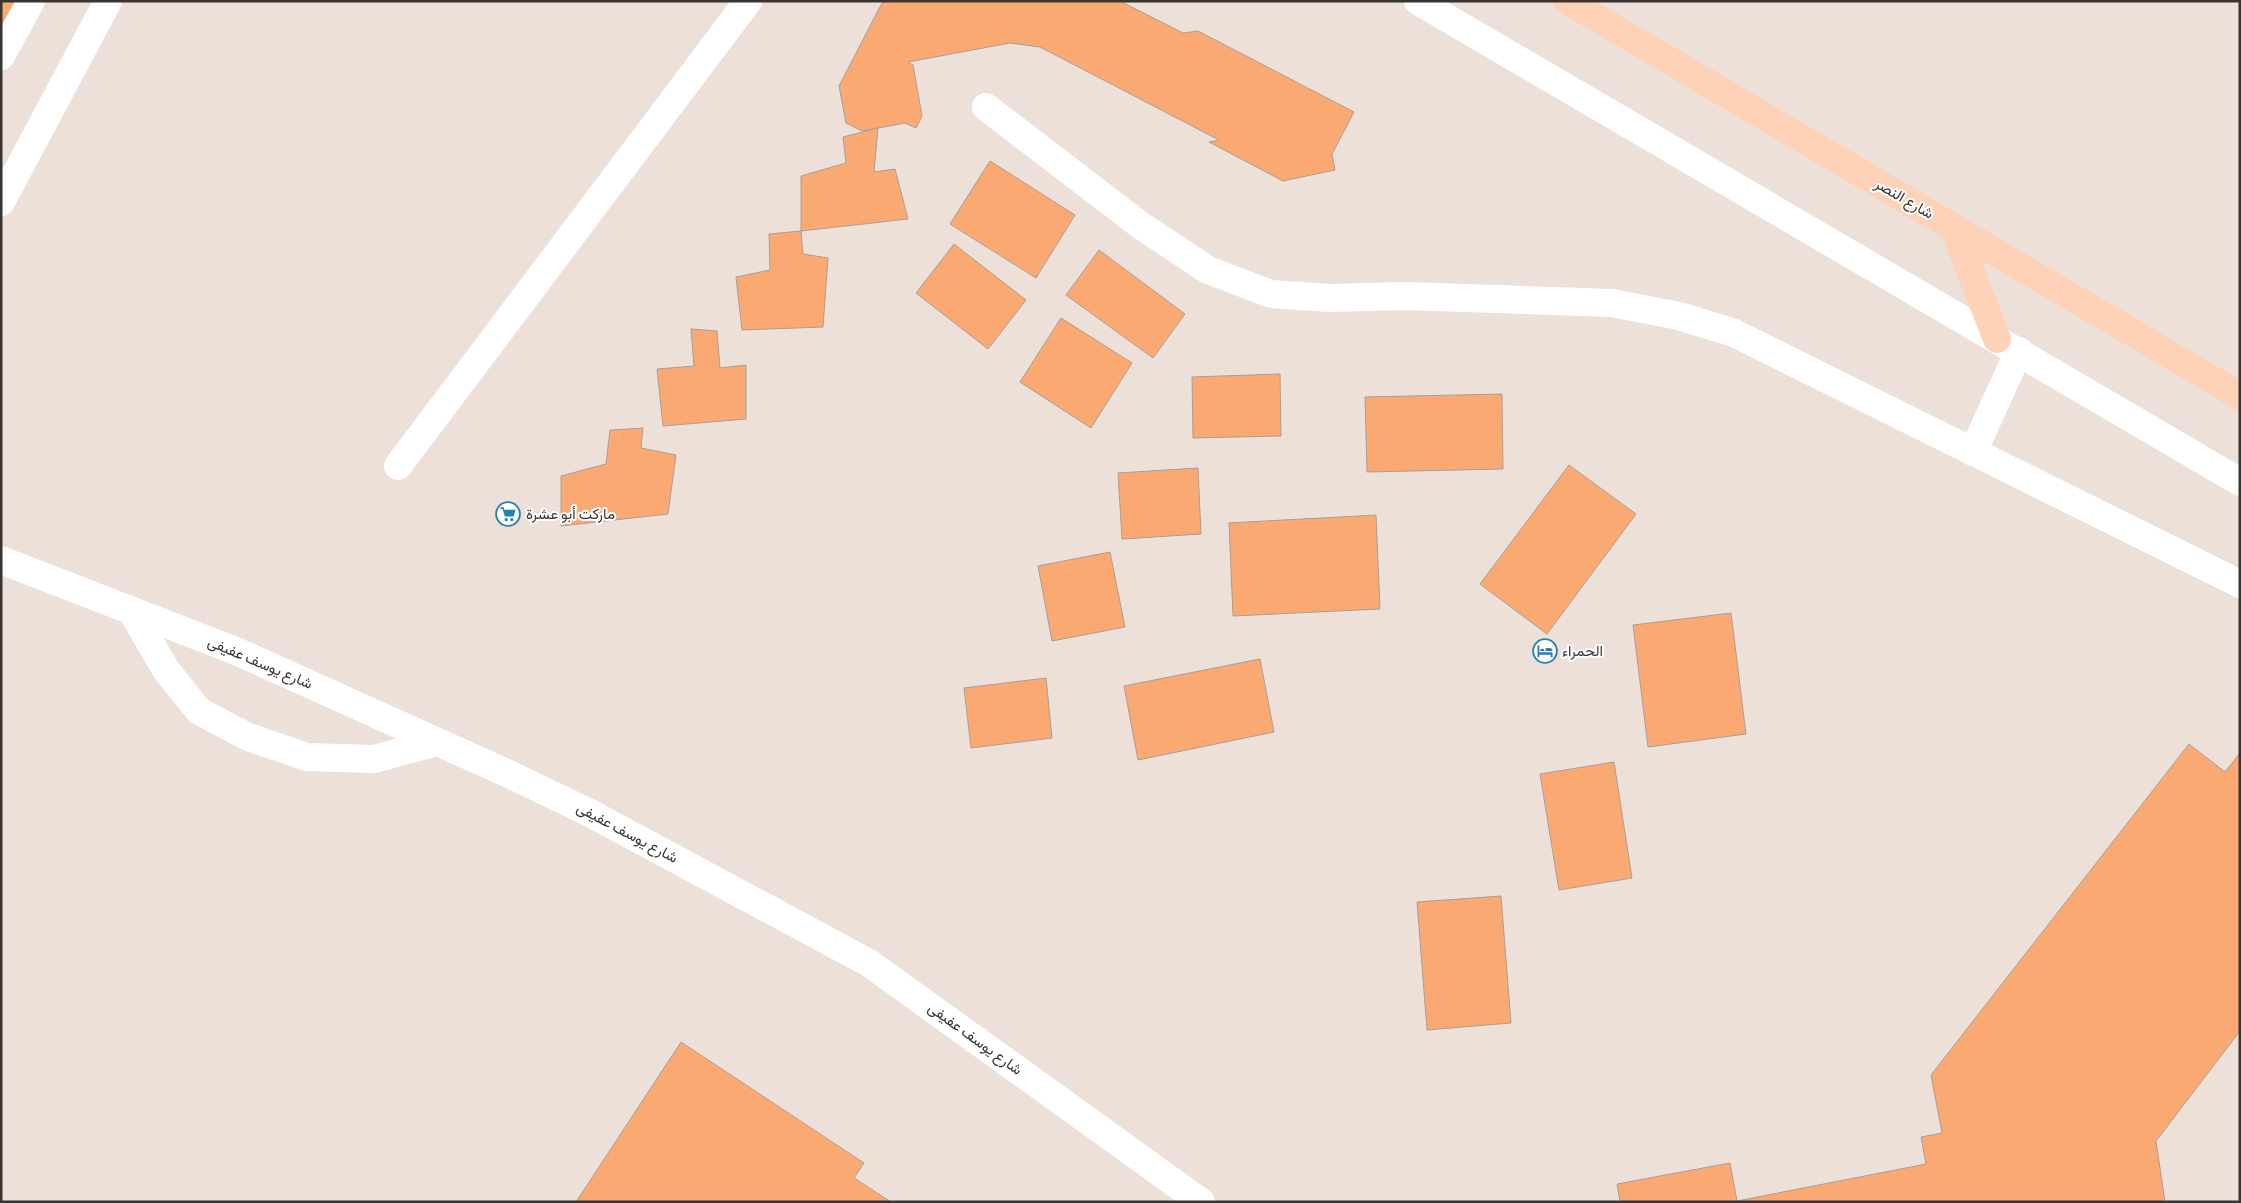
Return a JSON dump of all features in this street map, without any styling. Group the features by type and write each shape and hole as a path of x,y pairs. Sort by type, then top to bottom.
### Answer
{"main road":[{"name":"شارع النصر","path":"1568,1 2240,396"},
{"path":"1954,229 2008,345"}],"street":[{"path":"1,56 31,1"},
{"path":"1,202 11,160 108,1"},
{"path":"398,466 748,1"},
{"path":"1418,1 2240,482"},
{"path":"986,107 1140,225 1208,270 1271,294 1329,298 1405,296 1612,303 1679,316 1734,333 2240,584"},
{"path":"1973,452 2008,345"},
{"name":"شارع يوسف عفيفى","path":"1,560 236,651 590,813 869,963 1201,1202"},
{"path":"131,610 166,670 199,711 248,737 307,757 326,758 374,759 437,742"}],"building":[{"path":"1,1 17,1 1,29"},
{"path":"883,1 1120,1 1183,33 1198,31 1354,112 1332,154 1335,170 1283,181 1209,142 1219,140 1040,47 1010,43 908,62 913,65 922,116 916,128 905,123 862,131 846,123 839,86"},
{"path":"878,128 874,172 895,169 908,219 801,231 801,176 846,163 843,137"},
{"path":"990,161 1075,215 1036,278 950,224"},
{"path":"801,231 803,254 828,258 823,327 742,330 736,277 770,270 769,234"},
{"path":"954,244 1026,300 988,349 916,293"},
{"path":"1099,250 1185,314 1153,358 1066,295"},
{"path":"1061,318 1132,363 1091,428 1020,382"},
{"path":"691,329 717,331 720,368 746,365 746,419 663,426 657,369 694,366"},
{"path":"1280,374 1281,436 1193,438 1192,377"},
{"path":"1502,394 1503,469 1367,472 1365,397"},
{"path":"643,428 641,448 676,455 668,514 561,526 561,476 606,464 610,430"},
{"path":"1569,465 1636,514 1547,634 1480,584"},
{"path":"1198,468 1201,534 1122,539 1118,473"},
{"path":"1376,515 1380,609 1233,616 1229,523"},
{"path":"1110,552 1125,627 1052,641 1038,566"},
{"path":"1731,613 1746,734 1648,747 1633,625"},
{"path":"1260,659 1274,732 1138,760 1124,686"},
{"path":"1046,678 1052,738 971,748 964,688"},
{"path":"2189,744 2225,772 2240,753 2240,1031 2156,1141 2165,1202 1620,1202 1617,1184 1730,1163 1737,1201 1926,1164 1921,1137 1942,1133 1931,1075"},
{"path":"1614,762 1632,878 1559,890 1540,774"},
{"path":"1501,896 1511,1023 1427,1030 1417,902"},
{"path":"681,1042 864,1163 854,1178 891,1202 576,1202"}],"place":[{"name":"ماركت أبو عشرة","path":"508,514"},
{"name":"الحمراء","path":"1545,651"}]}
